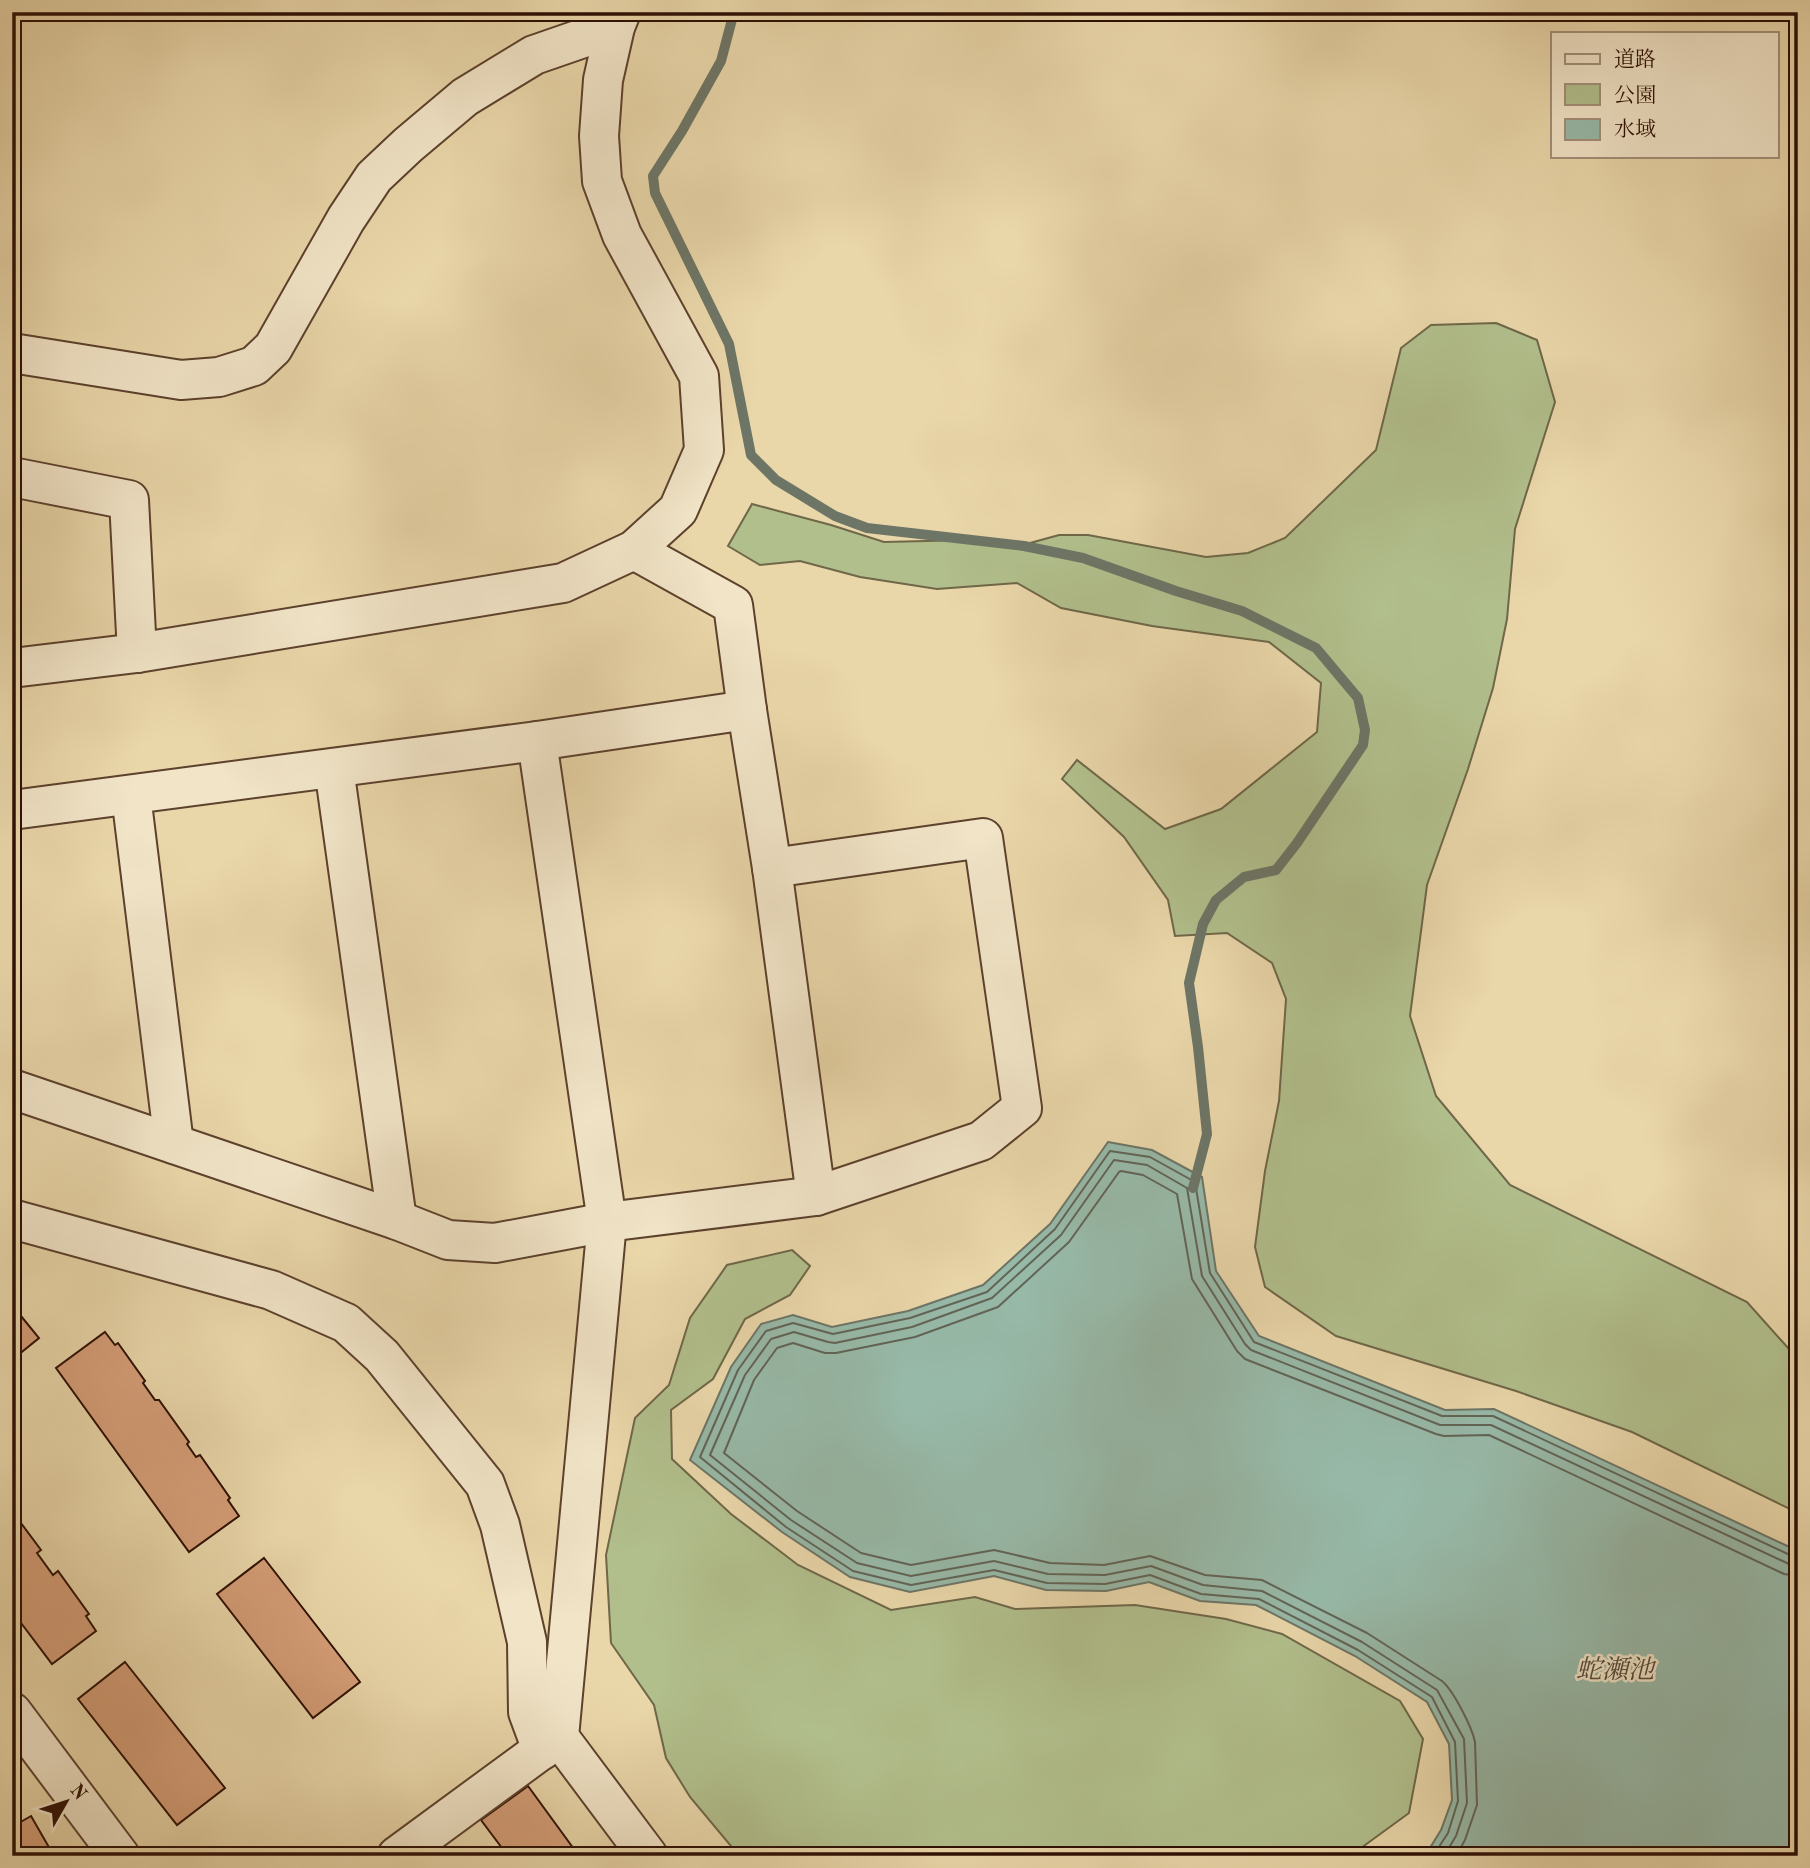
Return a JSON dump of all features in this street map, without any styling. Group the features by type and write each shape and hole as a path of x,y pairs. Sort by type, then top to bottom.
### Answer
{"street":[{"path":"12,352 181,380 219,377 254,366 273,348 346,219 374,177 465,97 534,55 618,19"},
{"path":"12,668 137,653 563,583 634,550 678,510 704,450 699,376 622,235 602,181 599,136 603,80 618,19"},
{"path":"12,477 129,500 137,653"},
{"path":"634,550 733,605 816,1196"},
{"path":"12,810 537,741 747,710"},
{"path":"397,1856 550,1743 607,1222 537,741"},
{"path":"334,768 397,1220"},
{"path":"131,795 174,1144"},
{"path":"12,1089 397,1220 448,1240 495,1243 607,1222 816,1196 981,1141 1022,1108 983,838 772,868"},
{"path":"12,1219 271,1290 346,1323 382,1356 485,1484 500,1525 527,1642 528,1712 550,1743 648,1856"},
{"path":"12,1712 120,1856"}],"green space":[{"path":"1496,323 1537,340 1555,402 1515,529 1507,619 1493,688 1427,885 1410,1016 1436,1096 1510,1185 1747,1302 1798,1359 1798,1513 1632,1432 1516,1391 1336,1336 1265,1287 1255,1247 1265,1171 1279,1101 1286,999 1272,963 1227,933 1175,936 1168,900 1124,837 1062,779 1077,760 1165,829 1221,809 1317,732 1321,683 1269,642 1152,626 1061,608 1017,583 937,589 860,577 800,561 760,565 728,546 752,504 884,542 968,540 1012,548 1059,535 1088,535 1206,557 1248,553 1285,538 1376,450 1401,348 1431,325"},
{"path":"792,1250 810,1266 790,1295 745,1319 713,1379 671,1410 672,1459 731,1514 798,1565 891,1610 975,1597 1015,1609 1135,1605 1226,1619 1282,1634 1400,1701 1423,1739 1409,1813 1350,1856 735,1856 731,1846 690,1797 666,1758 654,1705 611,1643 606,1555 635,1418 669,1385 690,1318 727,1265"}],"water":[{"name":"蛇瀬池","path":"1108,1142 1152,1150 1202,1177 1216,1271 1259,1336 1445,1410 1494,1409 1798,1551 1798,1856 1422,1856 1441,1830 1452,1800 1449,1744 1427,1702 1355,1656 1256,1605 1200,1601 1149,1582 1106,1591 1046,1590 994,1576 910,1592 850,1577 782,1532 690,1460 731,1367 761,1324 793,1315 832,1327 908,1311 983,1285 1050,1224"}],"building":[{"path":"12,1305 39,1338 12,1360"},
{"path":"105,1332 115,1345 118,1343 155,1400 159,1400 189,1442 187,1444 196,1457 200,1455 230,1498 228,1500 239,1516 189,1552 56,1368"},
{"path":"12,1511 41,1550 37,1553 53,1575 58,1571 89,1614 86,1616 96,1631 52,1664 12,1611"},
{"path":"264,1558 360,1682 313,1718 217,1594"},
{"path":"125,1662 225,1788 177,1825 78,1699"},
{"path":"528,1786 579,1856 508,1856 481,1820"},
{"path":"31,1816 54,1856 12,1856 12,1827"}],"waterway":[{"path":"734,12 721,61 653,176 655,193 729,344 751,455 776,480 835,516 867,528 1024,546 1083,558 1242,611 1316,648 1358,698 1365,730 1363,745 1297,843 1276,870 1244,877 1216,900 1203,924 1189,983 1207,1134 1193,1188"}]}
